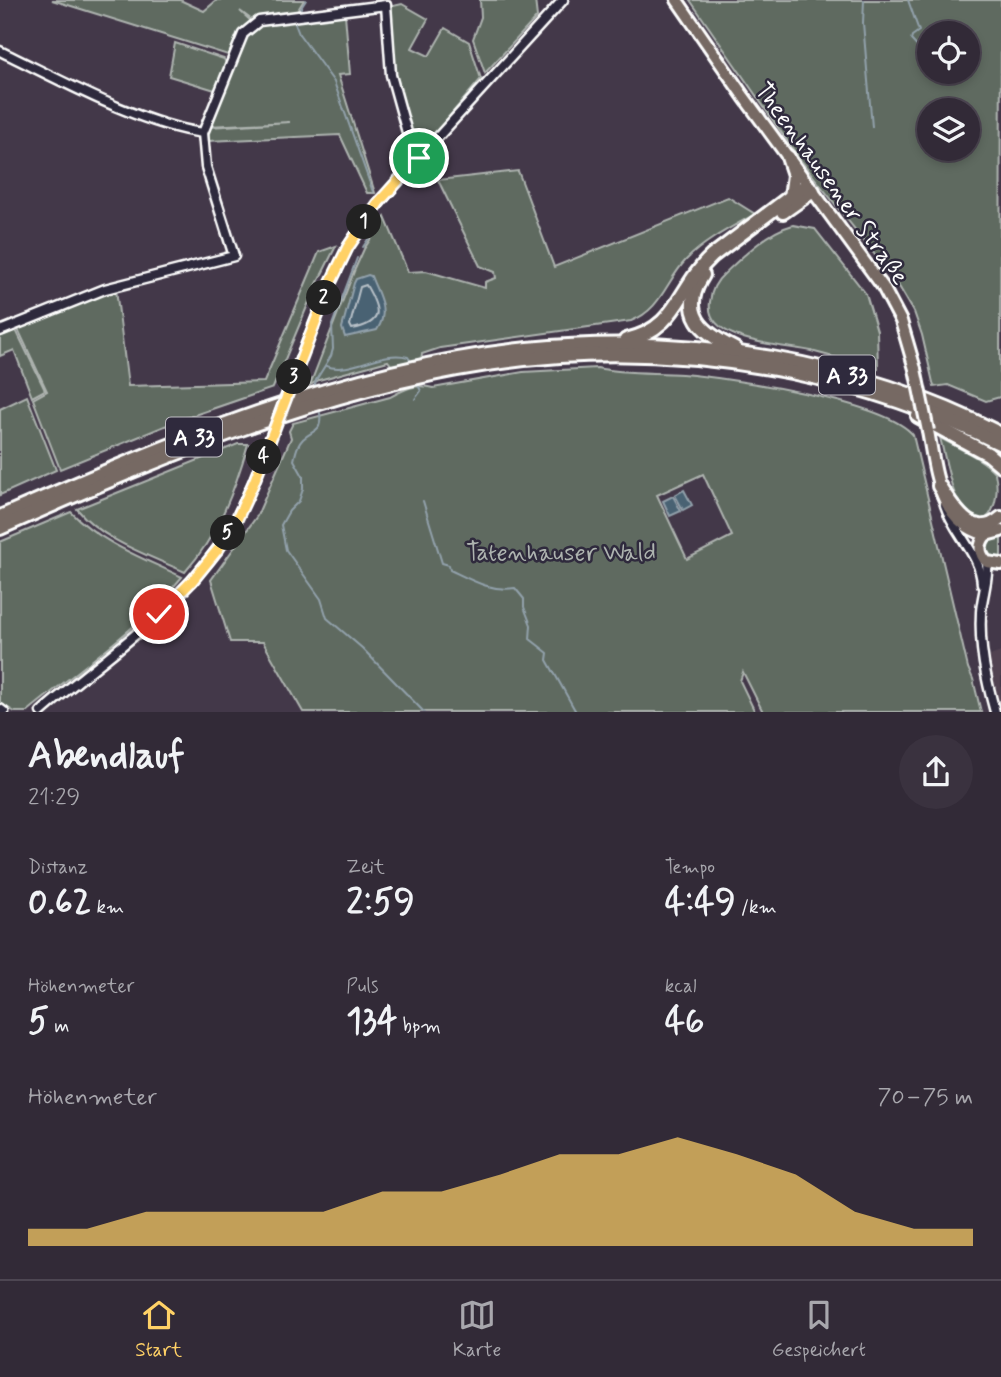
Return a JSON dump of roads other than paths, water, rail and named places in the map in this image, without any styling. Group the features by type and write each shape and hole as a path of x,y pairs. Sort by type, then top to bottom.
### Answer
{"highway":[{"path":"788,157 794,175 790,197"},
{"path":"602,344 641,337 653,331 672,312 698,269 790,197 810,188"},
{"path":"742,353 714,338 698,323 693,304 696,286 713,265 810,188"},
{"name":"A 33","path":"0,517 227,424 294,402 526,350 602,344 742,353 835,371 887,387 1001,434"},
{"name":"A 33","path":"425,372 558,356 659,355 717,359 761,366 875,393 946,419 1001,444"},
{"name":"A 33","path":"0,527 219,438 394,378"},
{"path":"875,393 988,454 1001,465"},
{"path":"939,486 953,508 969,523 987,525 1001,517"}],"main road":[{"name":"Theenhausener Straße","path":"677,0 883,287 901,321 915,369 944,503 960,523 983,539"},
{"path":"995,564 981,554 983,539 1001,531"}],"street":[{"path":"41,712 159,614 192,581 219,548 237,519 254,482 330,284 348,247 379,202 563,0"},
{"path":"0,331 105,289 234,256 206,167 202,133 243,34 259,22 386,5 391,75 411,147 419,158"},
{"path":"0,51 111,104 183,130 202,133"},
{"path":"944,503 951,522 980,571 984,673 995,712"},
{"path":"981,611 995,564"},
{"path":"981,632 995,564"}],"water":[{"path":"371,276 383,310 381,323 377,330 345,337 342,328 354,283 356,279"},
{"path":"684,490 692,505 683,510 675,495"},
{"path":"673,496 681,511 670,516 663,501"}],"waterway":[{"path":"299,11 306,0"},
{"path":"864,0 863,23 872,127"},
{"path":"908,0 917,25"},
{"path":"294,21 299,34 334,82 373,192"},
{"path":"917,32 911,40 917,46"},
{"path":"363,247 382,218"},
{"path":"314,388 331,356 332,325 357,258"},
{"path":"326,366 346,367 398,355 408,357 412,363"},
{"path":"415,399 421,391 417,383"},
{"path":"320,413 319,427 301,441 295,454 294,460 303,476 303,489 299,501 281,525 286,550 321,599 327,618 362,648 424,712"},
{"path":"423,501 442,563 449,565 450,570 481,584 515,588 524,599 531,625 530,639 548,653 547,660 576,712"}],"park label":[{"name":"Tatenhauser Wald","path":"561,552"}]}
